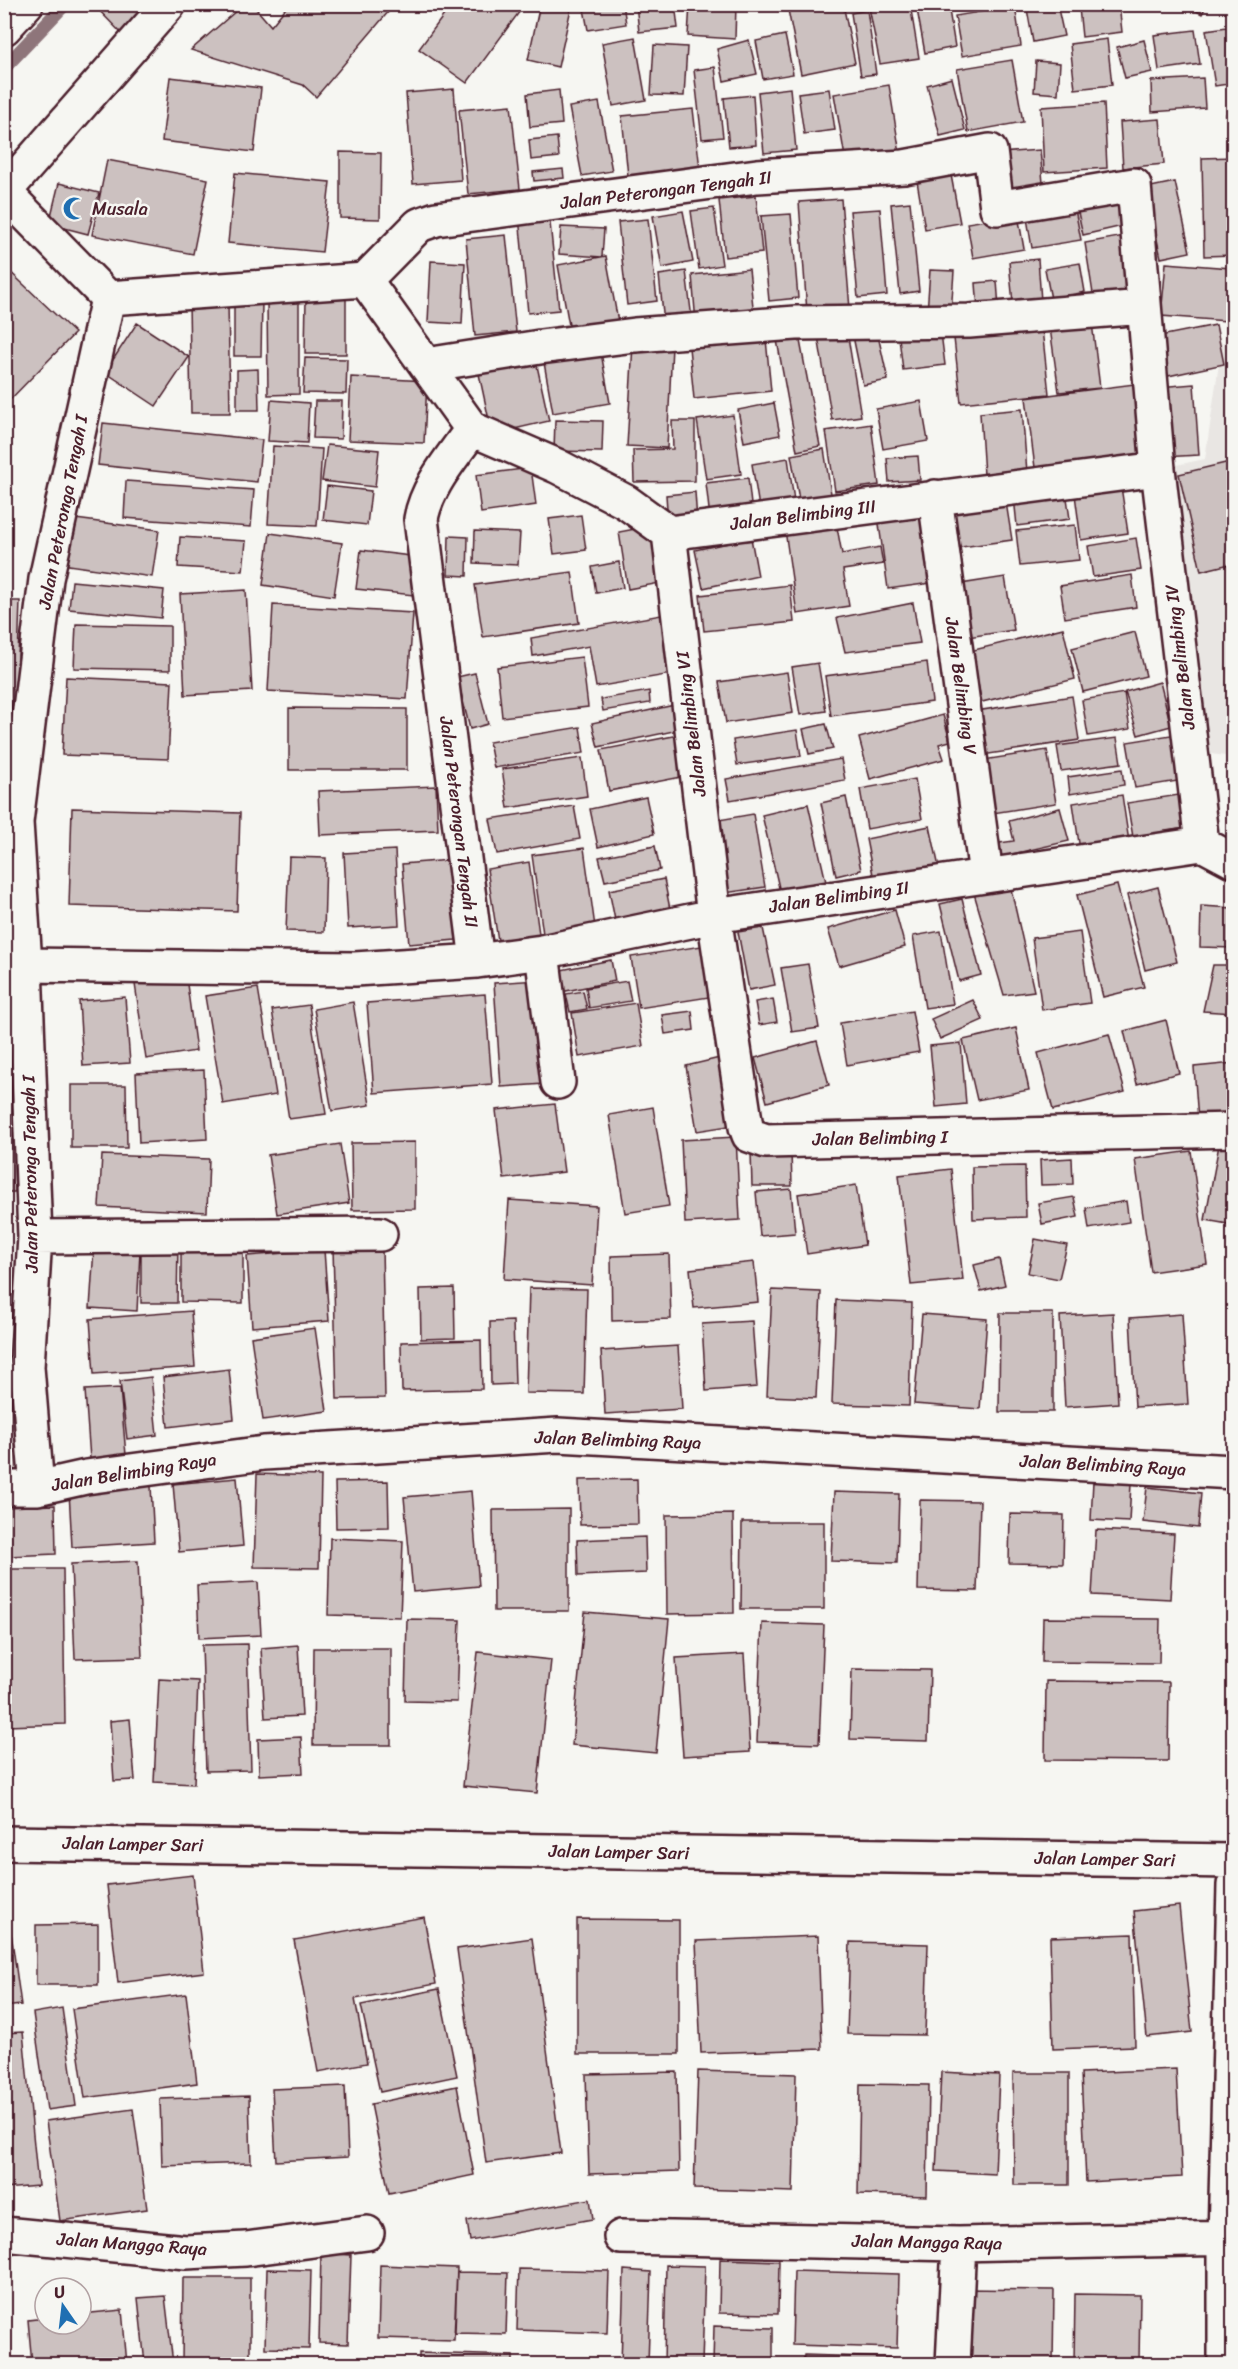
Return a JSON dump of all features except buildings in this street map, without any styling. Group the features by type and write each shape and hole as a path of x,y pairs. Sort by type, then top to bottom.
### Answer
{"street":[{"path":"4,28 26,4"},
{"path":"169,4 5,191 17,205 108,298 364,280 472,429 557,466 626,502 669,532"},
{"name":"Jalan Peterongan Tengah II","path":"364,280 419,225 436,219 757,177 904,167 990,151"},
{"name":"Jalan Belimbing IV","path":"990,151 997,208 1134,184 1158,469 1202,844"},
{"name":"Jalan Peteronga Tengah I","path":"37,1488 27,1367 35,1237 16,1060 25,965 16,822 46,579 108,298"},
{"path":"426,365 540,347 658,334 796,323 969,321 1144,308"},
{"name":"Jalan Peterongan Tengah II","path":"472,429 430,490 424,503 421,519 477,962"},
{"name":"Jalan Belimbing III","path":"669,532 1158,469"},
{"name":"Jalan Belimbing V","path":"935,497 986,875"},
{"name":"Jalan Belimbing VI","path":"669,532 714,916"},
{"path":"1202,844 1233,861"},
{"name":"Jalan Belimbing II","path":"477,962 542,952 714,916 1202,844"},
{"name":"Jalan Belimbing I","path":"714,916 746,1127 749,1135 756,1139 766,1141 1233,1130"},
{"path":"542,952 558,1082"},
{"path":"25,965 355,969 477,962"},
{"path":"35,1237 380,1234"},
{"name":"Jalan Belimbing Raya","path":"4,1488 37,1488 86,1477 264,1453 558,1435 1233,1472"},
{"name":"Jalan Lamper Sari","path":"4,1842 1233,1862"},
{"path":"1225,2364 1229,2238 1233,1886"},
{"name":"Jalan Mangga Raya","path":"4,2234 186,2252 246,2249 367,2234"},
{"name":"Jalan Mangga Raya","path":"621,2237 958,2244 1229,2238"},
{"path":"953,2364 958,2244"}],"shaded area":[{"path":"1233,339 1233,757 1211,754 1162,468 1205,459 1222,343"}],"waterway":[{"path":"4,68 65,4"}],"place":[{"name":"Musala","path":"74,209"}]}
